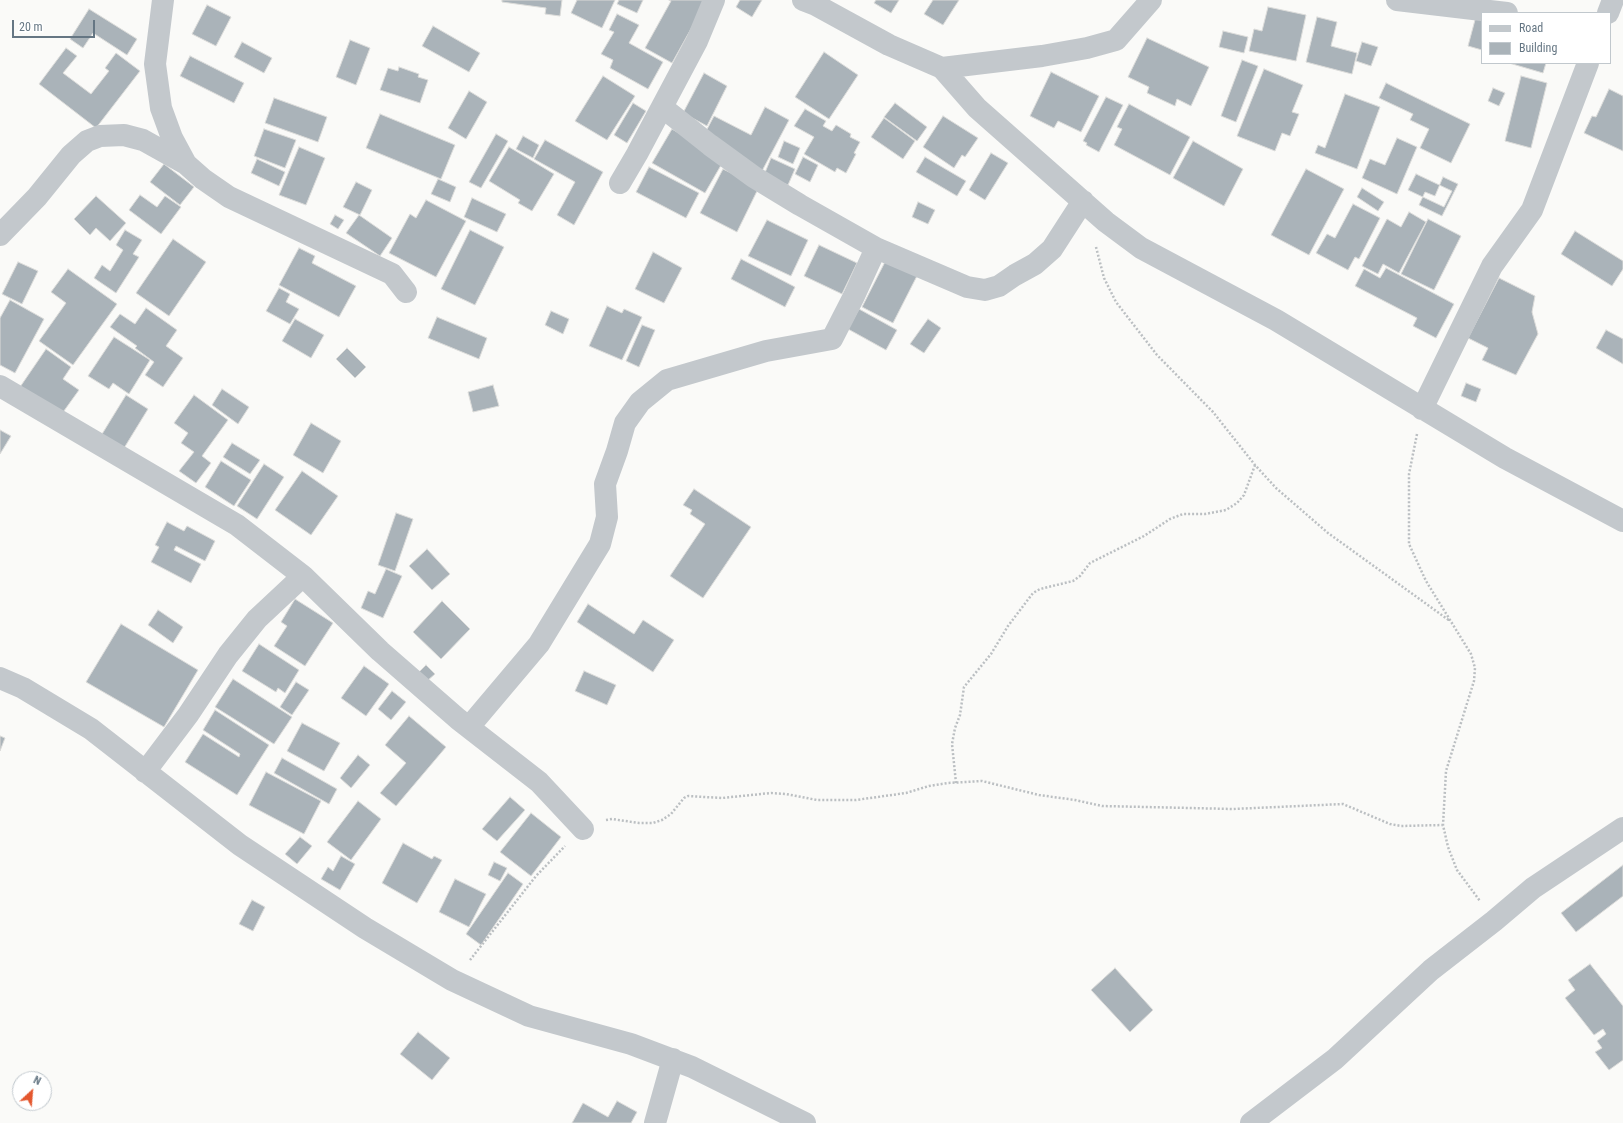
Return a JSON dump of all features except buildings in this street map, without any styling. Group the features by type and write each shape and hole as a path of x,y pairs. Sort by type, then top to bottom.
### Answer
{"street":[{"path":"163,0 155,64 161,108 172,138 186,164"},
{"path":"620,183 697,42 714,0"},
{"path":"803,0 816,5 889,45 942,68 977,108 1106,222 1141,248 1276,320 1505,458 1623,521"},
{"path":"942,68 1042,56 1087,48 1116,40 1151,0"},
{"path":"1397,0 1498,12"},
{"path":"1608,12 1613,0"},
{"path":"1422,409 1492,266 1532,210 1588,64"},
{"path":"662,107 754,177 800,205 876,248 967,288 985,290 999,286 1035,264 1052,249 1083,201"},
{"path":"0,235 37,197 71,155 87,141 100,136 124,135 143,140 186,164 203,180 229,196 392,274 400,282 406,292"},
{"path":"469,727 539,644 600,544 607,517 605,484 618,451 625,423 640,402 667,380 766,351 832,338 854,296 876,248"},
{"path":"0,386 237,525 302,576 380,651 469,727 539,782 583,829"},
{"path":"145,772 188,715 233,649 258,619 302,576"},
{"path":"0,678 23,688 91,729 240,845 365,928 452,980 529,1016 630,1044 673,1059 699,1070 805,1123"},
{"path":"1249,1122 1335,1059 1431,970 1494,921 1533,888 1623,828"},
{"path":"655,1123 673,1059"}],"path":[{"path":"1095,247 1108,289 1120,308 1157,355 1213,412 1255,465 1276,488 1328,533 1450,621"},
{"path":"1422,409 1409,474 1409,544 1426,581 1471,654 1475,668 1474,681 1446,771 1443,825 1448,847 1457,870 1494,921"},
{"path":"956,783 952,744 955,728 960,715 964,687 991,654 1008,626 1033,593 1040,589 1073,581 1080,576 1090,563 1144,536 1170,519 1183,514 1205,514 1226,510 1237,503 1244,495 1255,465"},
{"path":"452,980 483,945 536,876 583,829 598,822 612,819 639,823 662,820 671,814 684,798 688,796 722,798 771,793 786,794 817,800 856,800 906,793 929,786 982,781 995,783 1012,789 1102,806 1233,809 1343,804 1396,825 1443,825"}]}
